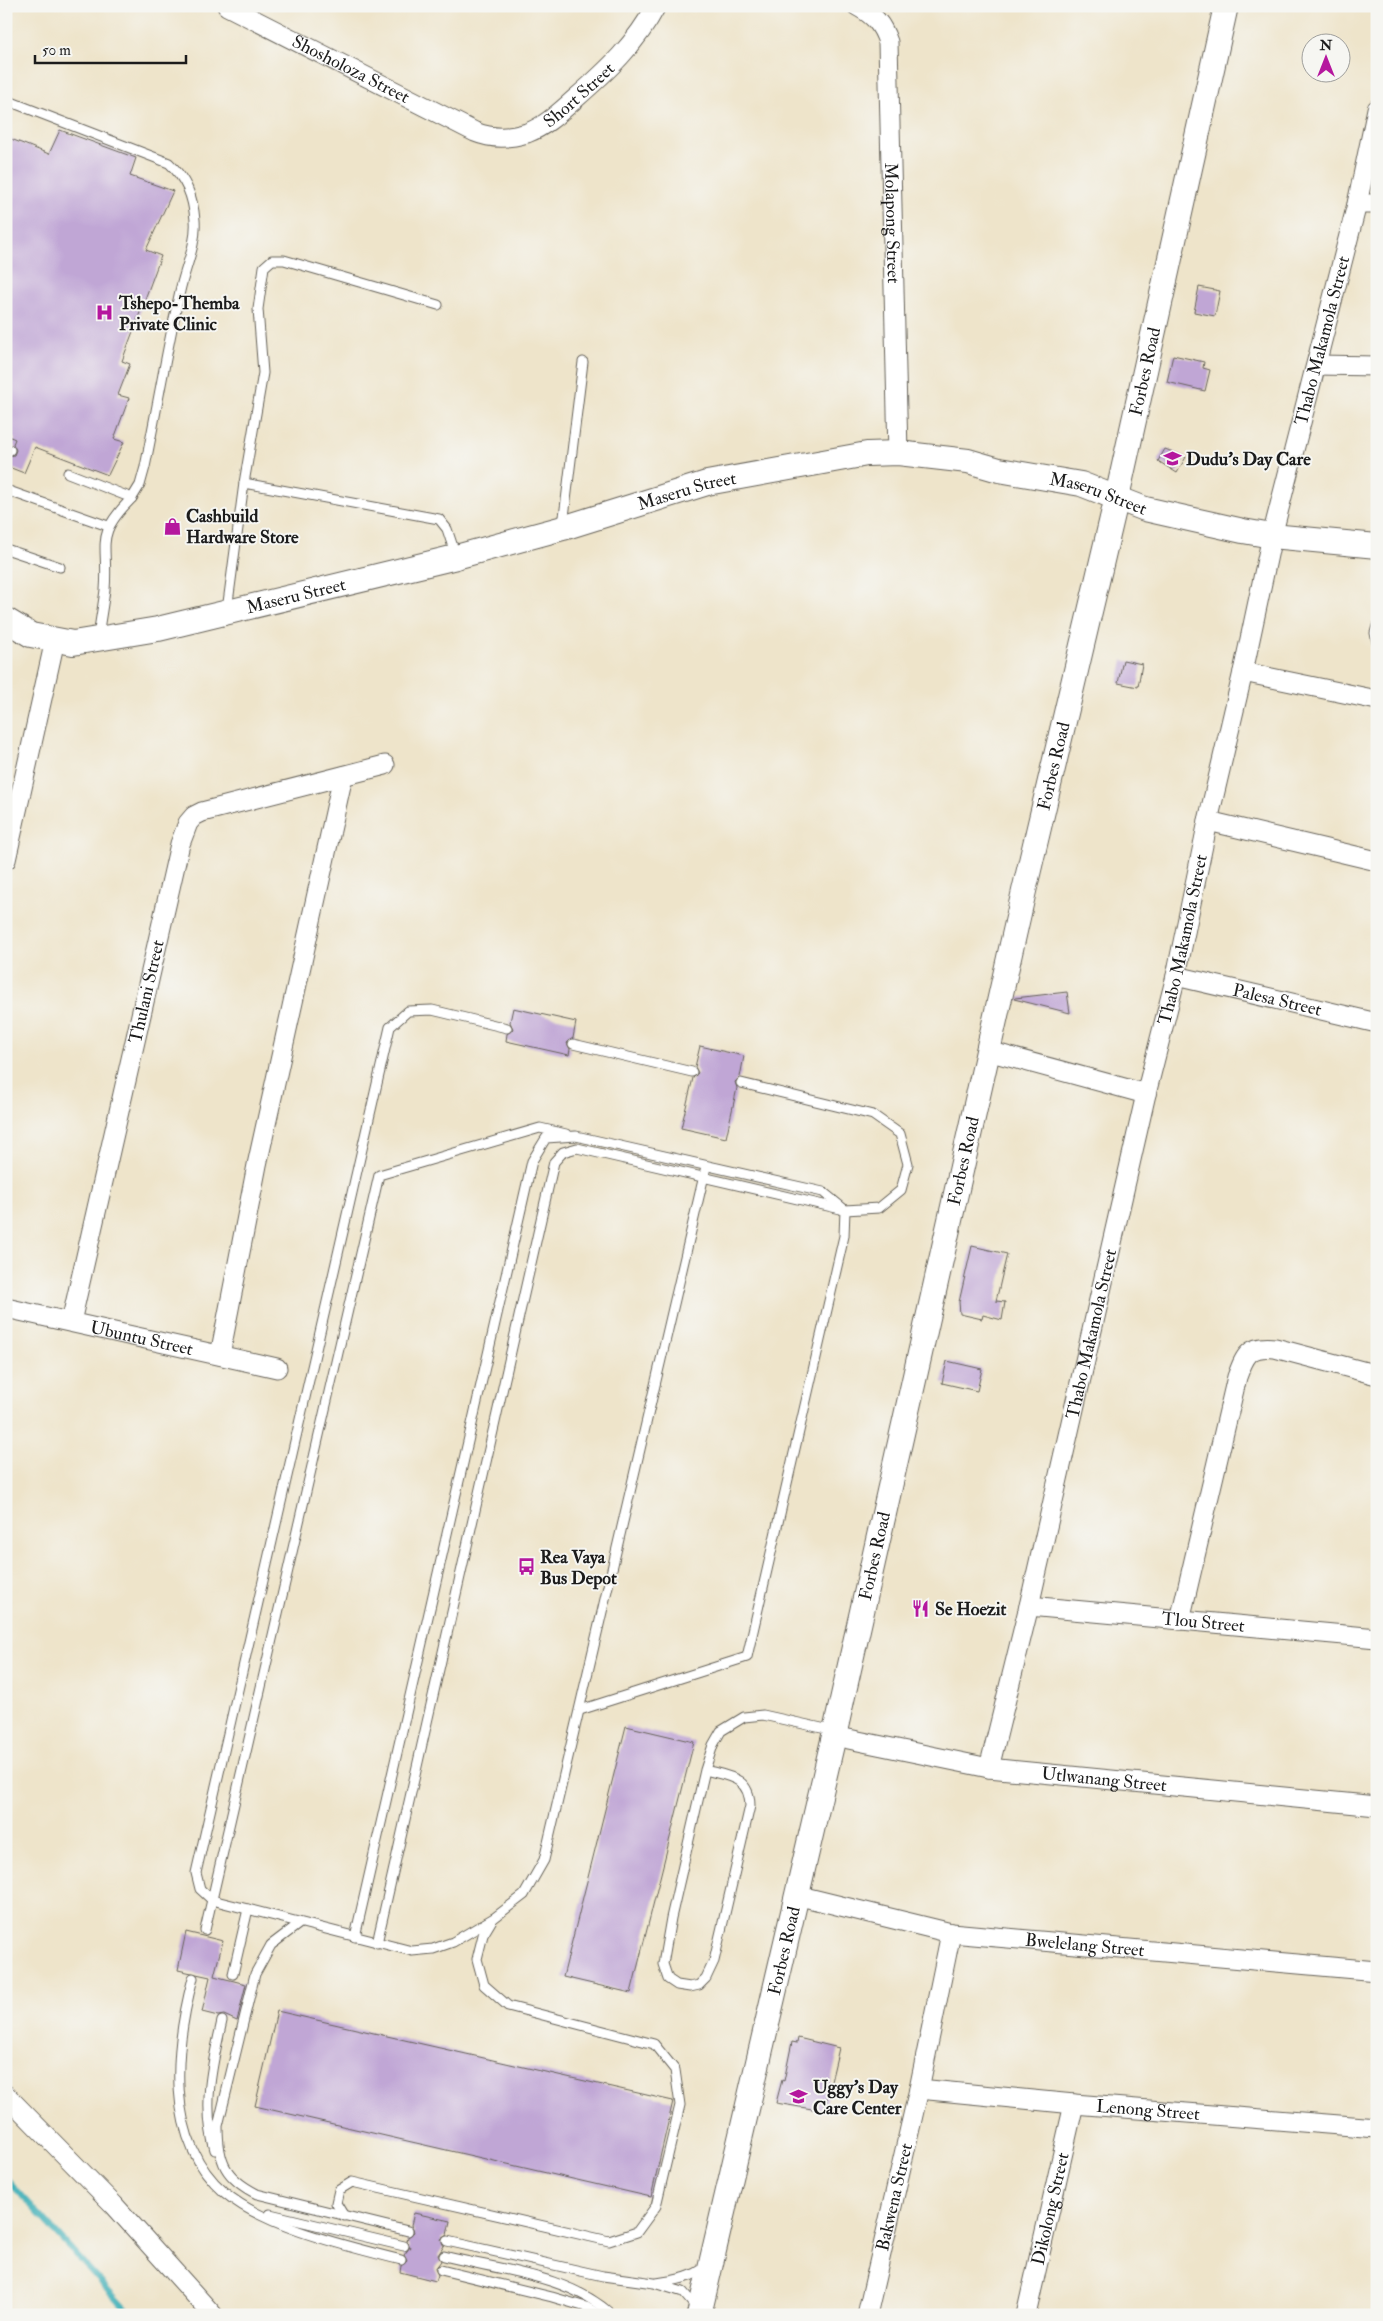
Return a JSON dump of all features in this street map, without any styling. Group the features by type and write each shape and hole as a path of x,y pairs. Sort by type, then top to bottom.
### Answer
{"street":[{"name":"Shosholoza Street","path":"227,6 475,132"},
{"name":"Short Street","path":"475,132 487,137 506,138 528,133 555,116 621,57 645,28 656,6"},
{"name":"Molapong Street","path":"857,6 877,18 884,29 888,42 898,453"},
{"name":"Forbes Road","path":"698,2315 713,2261 988,1051 1117,497 1226,6"},
{"name":"Thabo Makamola Street","path":"989,1768 1029,1606 1146,1094 1176,976 1208,821 1244,672 1272,536 1357,204 1377,109"},
{"path":"1357,204 1377,204"},
{"path":"1317,365 1377,366"},
{"name":"Maseru Street","path":"6,620 31,634 73,643 158,630 456,557 563,528 707,483 867,454 898,453 968,461 998,470 1081,484 1145,509 1272,536 1377,546"},
{"path":"6,860 14,796 55,640"},
{"path":"1244,672 1377,700"},
{"name":"Thulani Street","path":"72,1322 178,854 188,823 198,813 220,806 385,765"},
{"path":"220,1355 258,1165 343,776"},
{"path":"1208,821 1377,861"},
{"name":"Palesa Street","path":"1176,976 1377,1023"},
{"path":"988,1051 1146,1094"},
{"name":"Ubuntu Street","path":"6,1308 276,1368"},
{"path":"1180,1620 1237,1377 1244,1359 1251,1350 1269,1348 1377,1375"},
{"name":"Tlou Street","path":"1029,1606 1377,1638"},
{"name":"Utlwanang Street","path":"834,1733 989,1768 1377,1806"},
{"name":"Bwelelang Street","path":"796,1894 951,1933 1377,1971"},
{"name":"Bakwena Street","path":"867,2315 919,2089 951,1933"},
{"name":"Lenong Street","path":"919,2089 1074,2104 1377,2128"},
{"path":"6,2095 114,2205 213,2315"},
{"name":"Dikolong Street","path":"1026,2315 1074,2104"}],"lane":[{"path":"6,100 169,163 182,175 190,191 195,221 192,252 181,289 140,485 132,498 108,526 104,546 105,589 97,640"},
{"path":"227,613 244,483 263,373 258,309 264,267 272,260 284,260 438,305"},
{"path":"563,528 583,362"},
{"path":"68,473 132,498"},
{"path":"244,483 439,520 447,529 456,557"},
{"path":"6,490 108,526"},
{"path":"6,549 60,568"},
{"path":"1377,626 1375,634 1377,643"},
{"path":"507,1028 432,1010 408,1011 390,1027 196,1873 200,1889 212,1900 412,1951 433,1949 453,1942 494,1918 524,1895 544,1860 705,1178 706,1167"},
{"path":"573,1044 692,1072"},
{"path":"377,1943 554,1162 563,1152 577,1148 845,1210 879,1208 901,1190 908,1164 900,1134 873,1115 740,1084"},
{"path":"204,1930 379,1175 540,1128 823,1192 845,1210"},
{"path":"355,1937 532,1161 546,1138 576,1136"},
{"path":"580,1710 747,1658 844,1236 845,1210"},
{"path":"705,1770 741,1782 749,1793 750,1806 714,1961 706,1978 699,1985 690,1987 677,1985 668,1979 663,1964 671,1918 705,1770 713,1745 722,1731 744,1717 763,1716 834,1733"},
{"path":"233,1974 248,1909"},
{"path":"344,2216 336,2203 339,2190 352,2182 609,2241 637,2232 656,2206 680,2105 675,2070 654,2044 508,2006 484,1985 477,1959 482,1935 494,1918"},
{"path":"227,2172 218,2148 218,2126 255,1974 271,1945 300,1923"},
{"path":"193,1978 185,2010 180,2045 178,2083 182,2116 190,2146 206,2173 224,2193 250,2209 294,2229 400,2260"},
{"path":"222,2021 211,2068 208,2101 210,2135 216,2154 227,2172 240,2185 257,2194 408,2231"},
{"path":"250,2209 404,2246"},
{"path":"447,2241 555,2266 654,2283 683,2292 694,2305 698,2315"},
{"path":"444,2256 544,2280 578,2292 612,2315"},
{"path":"654,2283 680,2280 697,2274 713,2261"},
{"path":"441,2270 552,2297 586,2307 600,2315"}],"building":[{"path":"60,130 136,158 130,176 173,191 146,250 161,256 122,361 130,364 118,395 129,398 114,439 124,442 108,475 35,447 24,473 6,466 9,456 14,455 16,450 13,444 15,439 6,435 6,137 49,154"},
{"path":"1199,287 1220,291 1215,316 1194,312"},
{"path":"1173,355 1204,362 1203,368 1210,370 1205,391 1167,382"},
{"name":"Dudu's Day Care","path":"1165,449 1186,457 1177,473 1158,461"},
{"path":"1123,660 1142,664 1138,687 1118,683"},
{"path":"1067,992 1070,1013 1014,999 1015,998"},
{"path":"513,1008 576,1022 573,1038 567,1043 570,1049 569,1055 506,1041 507,1034 513,1029 510,1022"},
{"path":"700,1046 744,1056 740,1077 735,1082 737,1088 726,1138 681,1128 693,1078 698,1073 695,1067"},
{"path":"972,1246 1007,1254 996,1301 1005,1302 1002,1320 983,1315 982,1319 960,1314 959,1302"},
{"path":"947,1361 982,1369 977,1391 942,1383"},
{"path":"626,1726 694,1742 631,1993 563,1977"},
{"path":"186,1932 223,1941 214,1976 246,1984 237,2021 224,2015 218,2016 202,2012 210,1977 178,1970"},
{"path":"277,2011 673,2101 651,2197 255,2106"},
{"path":"798,2038 839,2048 824,2111 776,2103 782,2080 784,2081 792,2042 797,2043"},
{"path":"414,2213 450,2221 447,2235 441,2239 444,2246 438,2255 441,2261 435,2269 438,2275 436,2281 400,2272 401,2266 407,2261 404,2255 410,2247 407,2241 408,2237 414,2232 411,2225"}],"waterway":[{"path":"6,2178 131,2315"}],"place":[{"name":"Tshepo-Themba Private Clinic","path":"105,313"},
{"name":"Dudu's Day Care","path":"1172,459"},
{"name":"Cashbuild Hardware Store","path":"172,526"},
{"name":"Rea Vaya Bus Depot","path":"526,1567"},
{"name":"Se Hoezit","path":"921,1609"},
{"name":"Uggy's Day Care Center","path":"799,2097"}]}
